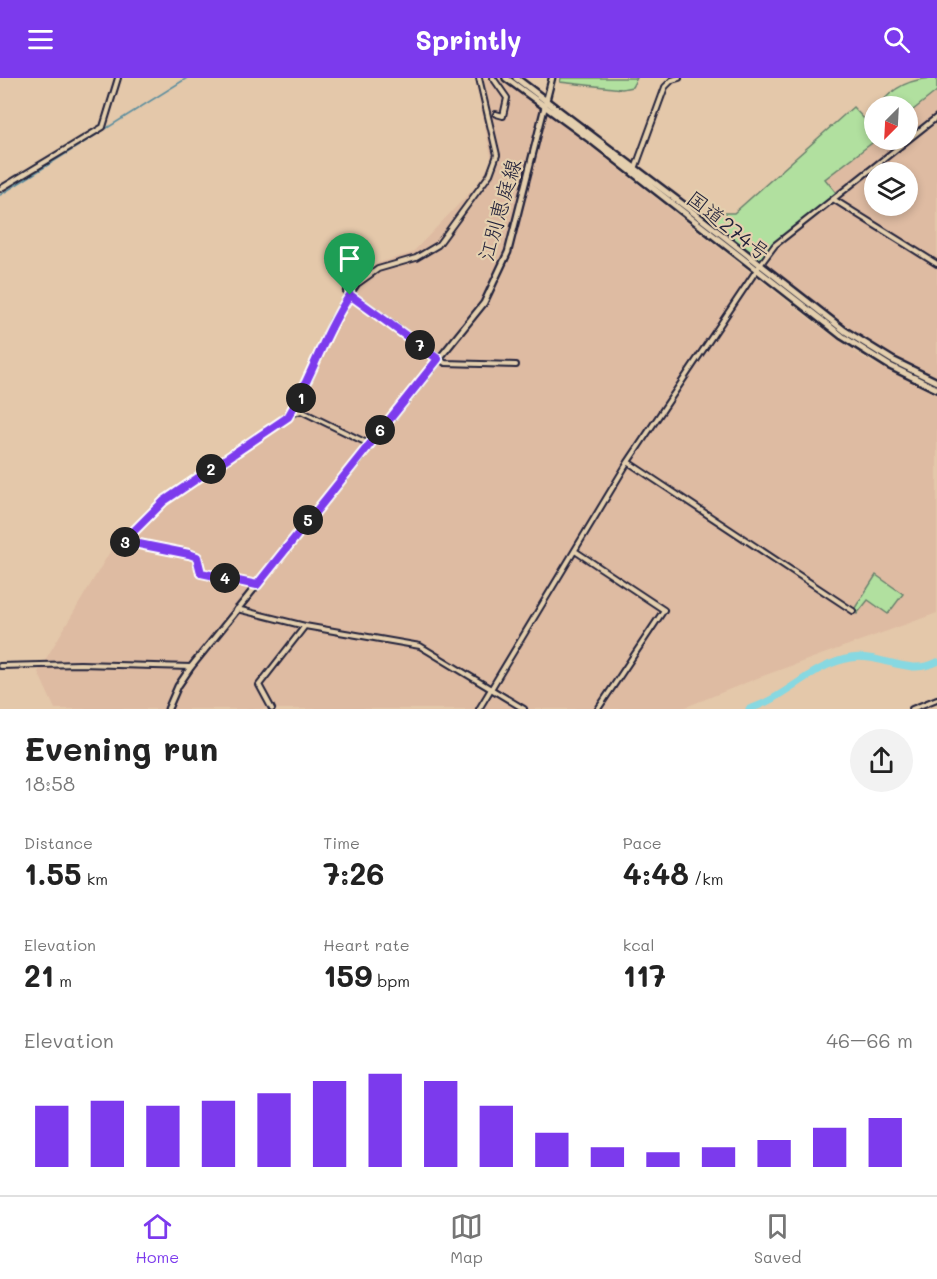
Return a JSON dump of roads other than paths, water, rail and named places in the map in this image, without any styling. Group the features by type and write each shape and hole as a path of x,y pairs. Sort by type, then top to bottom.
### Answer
{"highway":[{"name":"国道274号","path":"506,78 634,170"},
{"name":"国道274号","path":"516,78 758,267 842,336 890,366 936,385"}],"main road":[{"name":"江別恵庭線","path":"168,709 178,686 191,667 484,303 497,280 508,252 552,78"}],"street":[{"path":"0,189 103,127 118,78"},
{"path":"290,414 300,399 333,321 357,284 378,269 416,258 438,245 490,174 497,155 479,78"},
{"path":"493,78 507,98 503,116 496,114"},
{"path":"634,170 665,87 672,80 679,78"},
{"path":"479,709 628,462 775,245 937,117"},
{"path":"833,199 937,264"},
{"path":"346,291 445,363 516,365"},
{"path":"257,585 201,573 197,557 189,554 124,541 164,501 290,414 301,411 369,444"},
{"path":"628,462 853,612"},
{"path":"575,550 664,610 598,709"},
{"path":"237,609 305,626 420,646 524,709"},
{"path":"272,709 259,685 305,626"},
{"path":"0,666 80,664 191,667"},
{"path":"912,709 937,699"}],"waterway":[{"path":"0,195 187,78"},
{"path":"749,709 775,697 811,674 837,661 862,657 916,667 937,662"}]}
